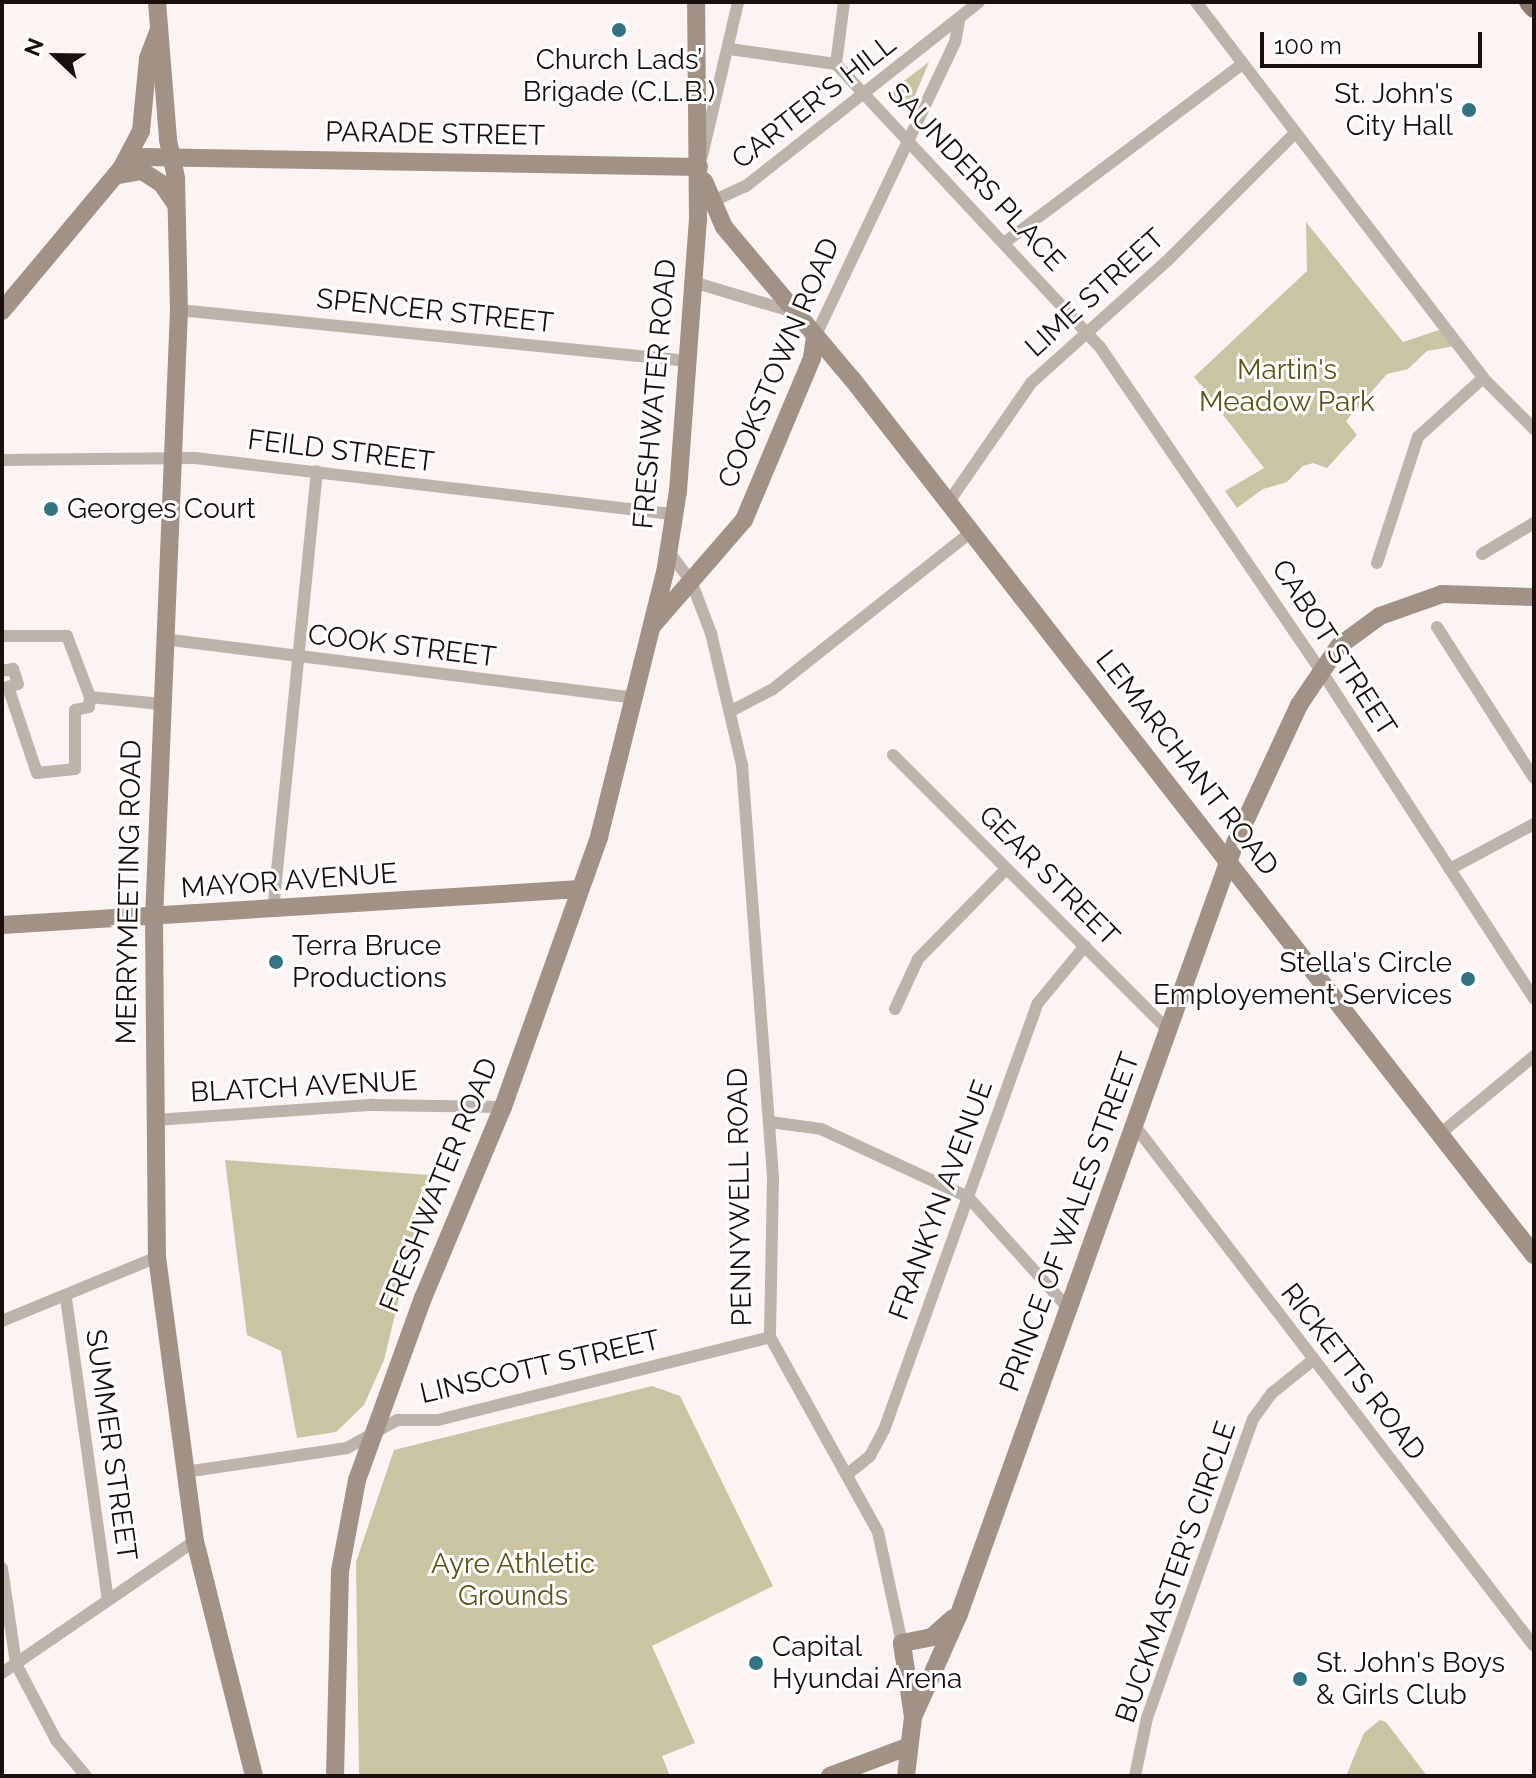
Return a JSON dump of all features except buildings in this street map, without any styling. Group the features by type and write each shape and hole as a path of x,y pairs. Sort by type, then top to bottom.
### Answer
{"main road":[{"path":"1529,2 1534,8"}],"street":[{"name":"MERRYMEETING ROAD","path":"157,2 175,203 179,310 163,639 154,919 157,1257 195,1541 254,1776"},
{"path":"696,2 699,167"},
{"path":"699,167 738,2"},
{"path":"729,49 836,64 844,2"},
{"name":"CARTER'S HILL","path":"711,202 760,175 864,91 959,22 979,2"},
{"path":"1196,2 1293,135 1483,378 1534,429"},
{"name":"COOKSTOWN ROAD","path":"691,581 744,520 812,358 815,337 955,42 959,22"},
{"path":"2,311 117,174 141,131 148,58 159,32"},
{"name":"SAUNDERS PLACE","path":"836,64 1085,330"},
{"path":"1004,243 1241,65"},
{"name":"LIME STREET","path":"948,503 1024,392 1085,330 1167,261 1293,135"},
{"name":"PARADE STREET","path":"117,174 137,158 171,157 699,167"},
{"name":"LEMARCHANT ROAD","path":"699,167 711,202 790,311 815,337 948,503 1534,1255"},
{"name":"FRESHWATER ROAD","path":"335,1776 341,1561 357,1480 503,1107 580,889 610,802 653,625 674,514 688,361 699,167"},
{"path":"117,174 142,171 162,184 175,203"},
{"name":"LEMARCHANT ROAD","path":"693,282 790,311"},
{"name":"SPENCER STREET","path":"179,310 688,361"},
{"name":"CABOT STREET","path":"1085,330 1320,669 1534,999"},
{"path":"1377,563 1418,437 1483,378"},
{"name":"FEILD STREET","path":"2,460 174,458 317,471 674,514"},
{"path":"273,911 317,471"},
{"path":"1482,554 1534,523"},
{"path":"733,710 773,689 970,533"},
{"name":"PENNYWELL ROAD","path":"669,552 691,581 733,710 742,765 770,1122 770,1337 849,1473 878,1532 902,1643 913,1717 907,1747 906,1776"},
{"name":"FRESHWATER ROAD","path":"653,625 691,581"},
{"path":"1320,669 1364,626 1424,598 1461,592 1534,597"},
{"path":"1437,627 1534,778"},
{"path":"2,636 67,636 90,697 89,707 75,710 75,769 37,773 8,687 18,684 13,669 2,671"},
{"name":"COOK STREET","path":"163,639 636,698"},
{"name":"PRINCE OF WALES STREET","path":"913,1717 963,1602 1067,1307 1170,1032 1228,862 1320,669"},
{"path":"90,697 161,704"},
{"name":"GEAR STREET","path":"893,755 1170,1032"},
{"path":"1450,869 1534,824"},
{"path":"895,1009 918,959 1006,869"},
{"name":"MAYOR AVENUE","path":"2,925 154,919 580,889"},
{"name":"FRANKYN AVENUE","path":"849,1473 870,1456 884,1430 1038,1003 1085,946"},
{"path":"1441,1133 1534,1056"},
{"name":"BLATCH AVENUE","path":"155,1120 372,1105 503,1107"},
{"path":"770,1122 821,1129 968,1197 1067,1307"},
{"name":"RICKETTS ROAD","path":"1135,1126 1534,1646"},
{"path":"2,1321 66,1298 157,1257"},
{"name":"SUMMER STREET","path":"66,1298 108,1600"},
{"name":"LINSCOTT STREET","path":"185,1472 347,1448 397,1420 438,1420 770,1337"},
{"name":"BUCKMASTER'S CIRCLE","path":"1135,1776 1147,1718 1253,1419 1272,1393 1313,1360"},
{"path":"2,1673 195,1541"},
{"path":"2,1568 16,1664 56,1740 86,1776"},
{"name":"PRINCE OF WALES STREET","path":"902,1643 939,1633 963,1602"},
{"path":"830,1776 907,1747"}],"green space":[{"path":"929,62 911,105 896,106 888,93"},
{"name":"Martin's Meadow Park","path":"1306,222 1403,342 1439,330 1455,346 1427,351 1408,369 1387,374 1346,421 1357,435 1327,468 1313,463 1303,466 1287,482 1263,489 1237,508 1225,491 1264,468 1194,377 1307,271"},
{"path":"225,1160 429,1175 384,1360 364,1405 336,1432 297,1438 281,1351 247,1335"},
{"name":"Ayre Athletic Grounds","path":"652,1386 680,1396 773,1586 652,1646 695,1743 662,1756 670,1776 359,1776 356,1562 394,1450"},
{"path":"1380,1720 1386,1722 1427,1776 1346,1776 1364,1733"}],"place":[{"name":"Church Lads’ Brigade (C.L.B.)","path":"619,30"},
{"name":"St. John's City Hall","path":"1469,110"},
{"name":"Georges Court","path":"51,509"},
{"name":"Terra Bruce Productions","path":"276,962"},
{"name":"Stella's Circle Employement Services","path":"1468,979"},
{"name":"Capital Hyundai Arena","path":"756,1663"},
{"name":"St. John's Boys & Girls Club","path":"1300,1679"}]}
